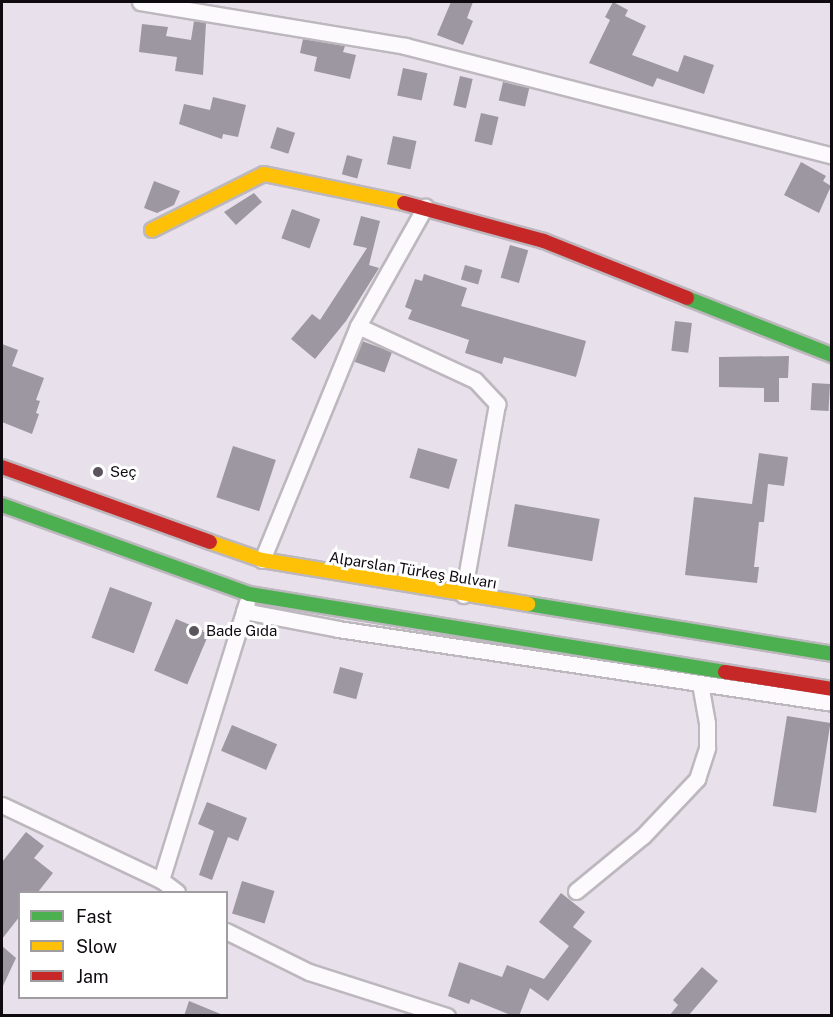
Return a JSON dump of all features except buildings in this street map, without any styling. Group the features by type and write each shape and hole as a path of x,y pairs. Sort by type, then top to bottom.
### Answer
{"main road":[{"path":"152,230 264,174 425,207 544,241 831,356"},
{"name":"Alparslan Türkeş Bulvarı","path":"2,467 262,560 831,654"},
{"path":"2,505 249,594 831,689"}],"street":[{"path":"140,2 405,46 831,156"},
{"path":"262,560 358,326 425,207"},
{"path":"358,326 475,380 497,404 463,595"},
{"path":"161,880 249,594"},
{"path":"244,611 831,704"},
{"path":"576,891 643,836 697,779 707,748 707,723 700,684"},
{"path":"2,805 161,880 176,891"},
{"path":"228,932 309,972 447,1016"}],"traffic: fast":[{"path":"687,298 832,355"},
{"path":"2,505 249,594 725,672"},
{"path":"528,604 832,654"}],"traffic: slow":[{"path":"152,230 264,174 404,203"},
{"path":"210,542 262,560 528,604"}],"traffic: jam":[{"path":"404,203 544,241 687,298"},
{"path":"2,467 210,542"},
{"path":"725,672 832,689"}],"place":[{"name":"Seç","path":"98,472"},
{"name":"Bade Gıda","path":"194,631"}]}
